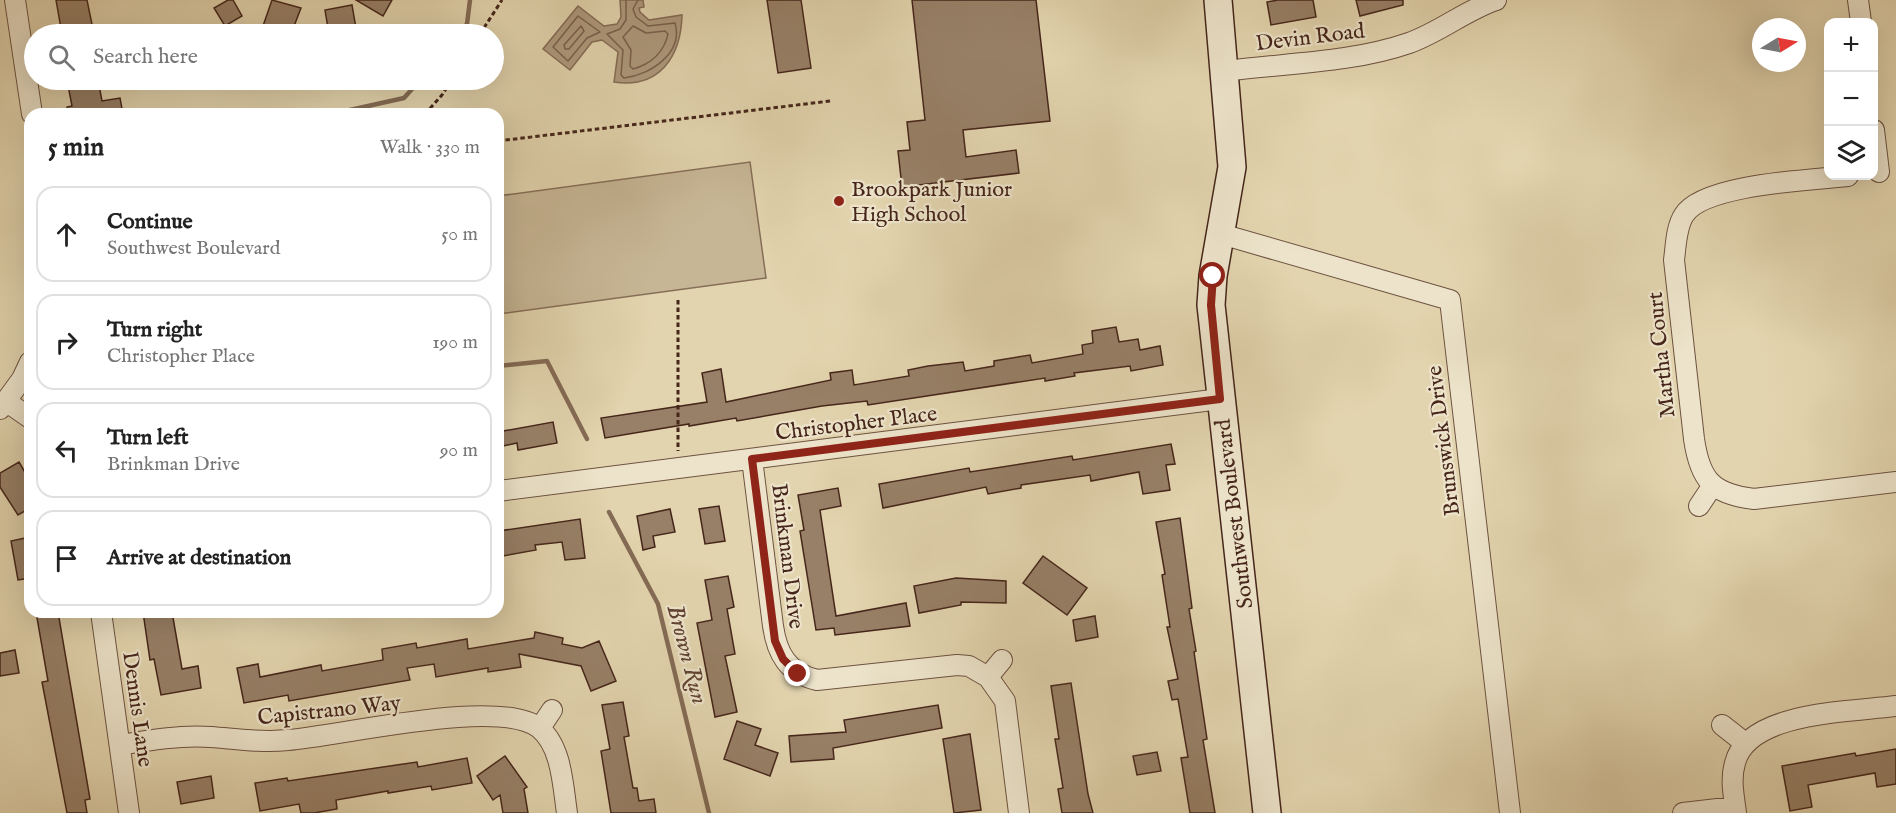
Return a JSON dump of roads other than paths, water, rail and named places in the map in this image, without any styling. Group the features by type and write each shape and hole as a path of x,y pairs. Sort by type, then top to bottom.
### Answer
{"street":[{"path":"15,0 24,60"},
{"name":"Southwest Boulevard","path":"1218,0 1226,70 1232,167 1213,276 1211,305 1267,813"},
{"name":"Devin Road","path":"1226,70 1350,57 1381,51 1410,42 1496,0"},
{"path":"1858,0 1860,18"},
{"path":"28,90 31,108"},
{"path":"1878,148 1883,171"},
{"name":"Martha Court","path":"1713,485 1704,476 1698,464 1674,260 1677,236 1684,214 1701,199 1723,192 1824,179"},
{"name":"Brunswick Drive","path":"1221,234 1450,300 1510,813"},
{"path":"24,372 4,405 24,415"},
{"name":"Christopher Place","path":"504,490 1220,399"},
{"name":"Brinkman Drive","path":"752,459 775,641 793,680 817,680 957,665 969,666 988,677"},
{"path":"1699,506 1713,485 1732,496 1755,499 1896,482"},
{"name":"Dennis Lane","path":"102,618 129,813"},
{"path":"1002,660 988,677 1005,701 1019,813"},
{"path":"1683,813 1736,810 1732,780 1735,760 1745,743 1762,729 1783,721 1896,706"},
{"path":"552,710 540,728 556,756 567,813"},
{"name":"Capistrano Way","path":"120,745 163,738 288,740 488,716 526,721 540,728"},
{"path":"1722,724 1745,743"}],"water":[{"path":"620,0 643,0 644,7 639,8 640,12 649,20 682,15 681,30 672,56 655,75 630,83 614,82 618,52 602,40 592,42 570,70 543,49 578,6 604,26 617,24 621,17"}],"waterway":[{"name":"Brown Run","path":"467,24 470,0"},
{"name":"Brown Run","path":"359,108 404,98 411,90"},
{"name":"Brown Run","path":"504,365 547,361 587,439"},
{"name":"Brown Run","path":"609,512 658,604 709,813"}],"place":[{"name":"Brookpark Junior High School","path":"839,201"}]}
